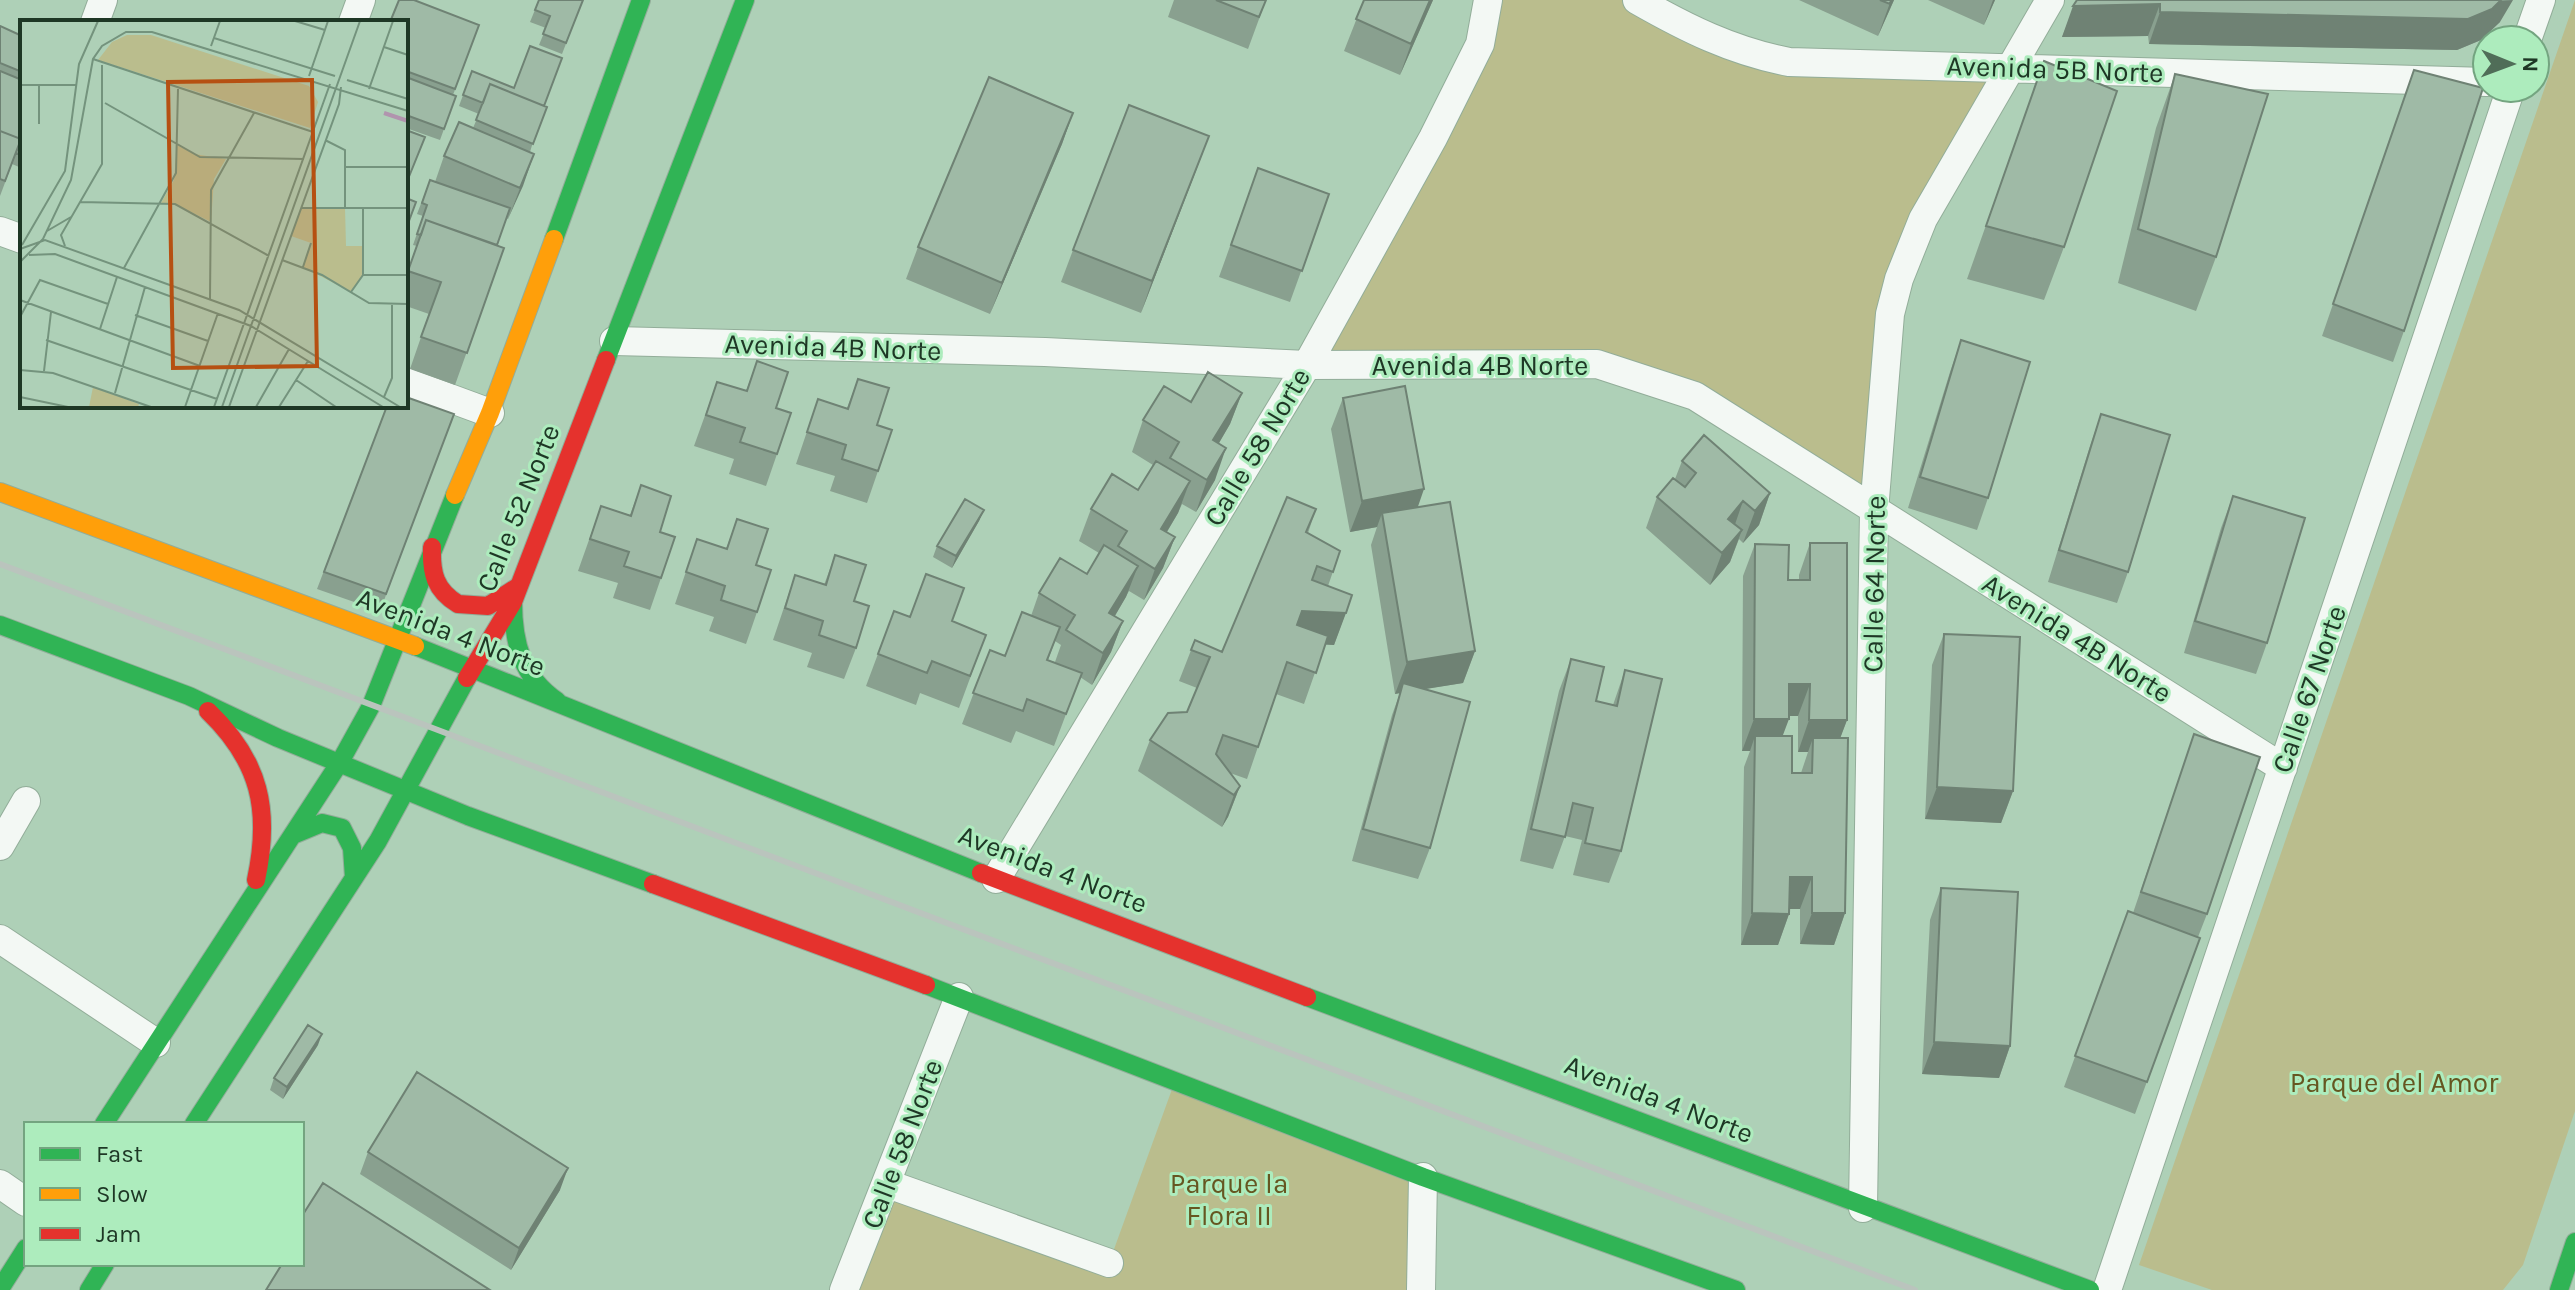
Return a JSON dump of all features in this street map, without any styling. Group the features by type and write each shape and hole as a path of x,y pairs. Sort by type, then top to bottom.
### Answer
{"main road":[{"path":"105,1122 253,894 299,831 371,706 399,640 432,547 490,413 641,0"},
{"name":"Calle 52 Norte","path":"195,1122 378,841 516,594 540,541 745,0"},
{"name":"Avenida 4 Norte","path":"0,492 399,640 996,879 1863,1208 2090,1290"},
{"path":"432,547 432,577 450,601 464,607 494,606 516,594 516,649 525,668 537,685 571,708"},
{"path":"0,625 189,696 468,816 959,997 1423,1177 1736,1290"},
{"path":"189,696 235,738 251,764 261,793 265,827 253,894"},
{"path":"378,841 416,822 468,816"},
{"path":"299,831 315,823 335,824 351,838 355,858 354,878"},
{"path":"2559,1289 2575,1242"},
{"path":"0,1289 24,1251"},
{"path":"89,1290 104,1266"}],"street":[{"path":"96,20 103,0"},
{"path":"354,20 361,0"},
{"name":"Calle 58 Norte","path":"996,879 1307,365 1474,58 1480,44 1488,0"},
{"name":"Avenida 5B Norte","path":"1637,0 1695,34 1753,55 1789,62 2471,81"},
{"name":"Calle 64 Norte","path":"1863,1208 1874,511 1890,314 1899,279 1923,219 2050,0"},
{"path":"2533,24 2541,0"},
{"name":"Calle 67 Norte","path":"2107,1290 2506,104"},
{"name":"Avenida 4B Norte","path":"614,341 1045,352 1307,365 1597,364 1695,396 2283,768"},
{"path":"408,383 490,413"},
{"path":"0,846 26,801"},
{"path":"0,939 156,1043"},
{"name":"Calle 58 Norte","path":"844,1290 959,997"},
{"path":"1421,1290 1423,1177"},
{"path":"0,1184 24,1201"},
{"path":"888,1184 1109,1263"}],"green space":[{"path":"1488,0 1637,0 1753,55 2011,67 1899,279 1874,511 1695,396 1597,364 1307,365"},
{"name":"Parque del Amor","path":"2575,0 2575,1111 2523,1265 2503,1290 2212,1290 2139,1265 2539,104 2551,104 2551,70"},
{"name":"Parque la Flora II","path":"1175,1081 1423,1177 1421,1290 844,1290 888,1184 1109,1263"}],"building":[{"path":"399,0 414,0 479,25 455,89 408,72 408,20 391,20"},
{"path":"539,0 583,0 566,43 543,34 550,16 535,10"},
{"path":"1216,0 1266,0 1259,17"},
{"path":"1364,0 1430,0 1411,44 1356,19"},
{"path":"2077,0 2501,0 2492,9 2468,19 2160,12 2160,4 2073,6"},
{"path":"0,26 20,35 20,71 0,63"},
{"path":"530,46 562,58 544,106 490,84 483,103 463,95 472,71 514,88"},
{"path":"2044,61 2117,91 2064,247 1986,226"},
{"path":"2414,70 2471,85 2471,104 2478,104 2404,331 2333,304"},
{"path":"0,71 20,79 20,139 0,131"},
{"path":"2175,74 2268,94 2216,257 2138,229"},
{"path":"989,77 1073,113 1002,283 918,247"},
{"path":"408,78 456,96 444,129 408,116"},
{"path":"490,84 547,107 533,144 476,120"},
{"path":"1129,105 1209,136 1152,281 1073,250"},
{"path":"459,122 534,154 520,188 444,156"},
{"path":"0,131 20,139 20,142 5,181 0,179"},
{"path":"408,131 425,137 408,179"},
{"path":"1258,168 1329,194 1302,271 1231,245"},
{"path":"430,180 510,208 497,245 426,220 421,235 417,234 427,205 422,203"},
{"path":"408,199 416,202 408,224"},
{"path":"426,220 504,248 467,353 421,337 441,282 408,271"},
{"path":"1961,340 2030,362 1988,498 1920,477"},
{"path":"757,361 788,372 776,408 791,413 777,454 740,442 745,428 706,415 717,382 747,391"},
{"path":"1208,372 1242,393 1213,440 1226,448 1207,480 1170,458 1179,442 1143,420 1164,386 1191,402"},
{"path":"858,379 889,388 877,425 892,430 878,471 842,459 846,445 807,432 818,399 848,409"},
{"path":"1405,386 1424,489 1362,501 1343,398"},
{"path":"408,398 454,414 386,594 324,572 386,408 408,408"},
{"path":"2101,414 2170,435 2128,572 2059,550"},
{"path":"1704,435 1770,493 1755,511 1743,501 1728,519 1742,530 1722,553 1657,497 1673,478 1685,487 1696,473 1682,461"},
{"path":"1156,461 1190,481 1161,529 1175,537 1155,569 1118,546 1127,531 1091,509 1112,474 1138,490"},
{"path":"641,485 671,496 660,532 675,537 661,578 624,566 629,552 590,539 601,506 631,516"},
{"path":"2233,496 2305,518 2267,643 2195,621"},
{"path":"1287,497 1316,509 1306,532 1340,551 1333,572 1317,566 1312,580 1352,595 1346,613 1302,611 1297,625 1328,636 1316,673 1287,662 1258,747 1223,735 1216,754 1240,786 1234,795 1150,740 1168,713 1187,712 1210,657 1191,650 1195,640 1222,652"},
{"path":"965,499 984,510 956,556 937,546"},
{"path":"1450,502 1475,651 1407,662 1382,513"},
{"path":"737,519 768,529 756,565 771,570 757,612 721,600 725,586 686,572 697,539 727,549"},
{"path":"1810,543 1847,543 1847,720 1809,720 1810,684 1789,684 1789,719 1754,719 1755,544 1789,545 1788,580 1810,580"},
{"path":"1104,545 1138,566 1109,613 1123,621 1103,653 1066,630 1075,615 1039,593 1060,558 1087,574"},
{"path":"835,555 866,565 854,601 869,606 856,648 819,635 823,621 785,608 795,575 826,585"},
{"path":"926,574 964,588 952,621 986,635 970,676 932,661 927,673 878,654 894,611 910,617"},
{"path":"1022,612 1060,627 1047,660 1082,673 1066,714 1027,699 1023,711 973,693 990,650 1005,656"},
{"path":"1944,634 2020,637 2013,791 1937,787"},
{"path":"1571,659 1604,667 1596,701 1617,706 1625,670 1662,679 1621,851 1585,843 1593,808 1573,803 1565,837 1531,829"},
{"path":"1403,683 1470,702 1430,848 1363,829"},
{"path":"2194,734 2260,757 2207,914 2141,892"},
{"path":"1755,736 1792,736 1792,773 1812,773 1813,738 1848,738 1845,913 1812,913 1812,877 1790,877 1789,914 1752,913"},
{"path":"1941,888 2018,892 2010,1046 1934,1042"},
{"path":"2128,911 2200,938 2147,1082 2075,1056"},
{"path":"308,1025 322,1034 287,1087 274,1078"},
{"path":"417,1072 568,1168 519,1248 368,1152"},
{"path":"323,1183 490,1290 266,1290 281,1266 304,1266 304,1213"}],"railway":[{"path":"0,564 1915,1290"}],"traffic: fast":[{"path":"554,239 641,0"},
{"path":"606,360 745,0"},
{"path":"105,1122 340,762 371,706 455,495"},
{"path":"513,602 515,631 522,658 535,681 557,701"},
{"path":"0,625 189,696 278,738 468,816 653,884"},
{"path":"415,646 981,873"},
{"path":"195,1122 378,841 467,678"},
{"path":"293,835 322,823 342,828 352,848 354,878"},
{"path":"926,985 1423,1177 1736,1290"},
{"path":"1307,997 2090,1290"},
{"path":"2559,1290 2575,1242"},
{"path":"0,1289 24,1251"},
{"path":"89,1290 104,1266"}],"traffic: slow":[{"path":"455,495 490,413 554,239"},
{"path":"0,492 415,646"}],"traffic: jam":[{"path":"467,678 513,602 606,360"},
{"path":"432,547 432,565 439,587 458,604 488,606 519,586"},
{"path":"208,711 240,749 257,788 262,831 256,880"},
{"path":"981,873 1307,997"},
{"path":"653,884 926,985"}]}
